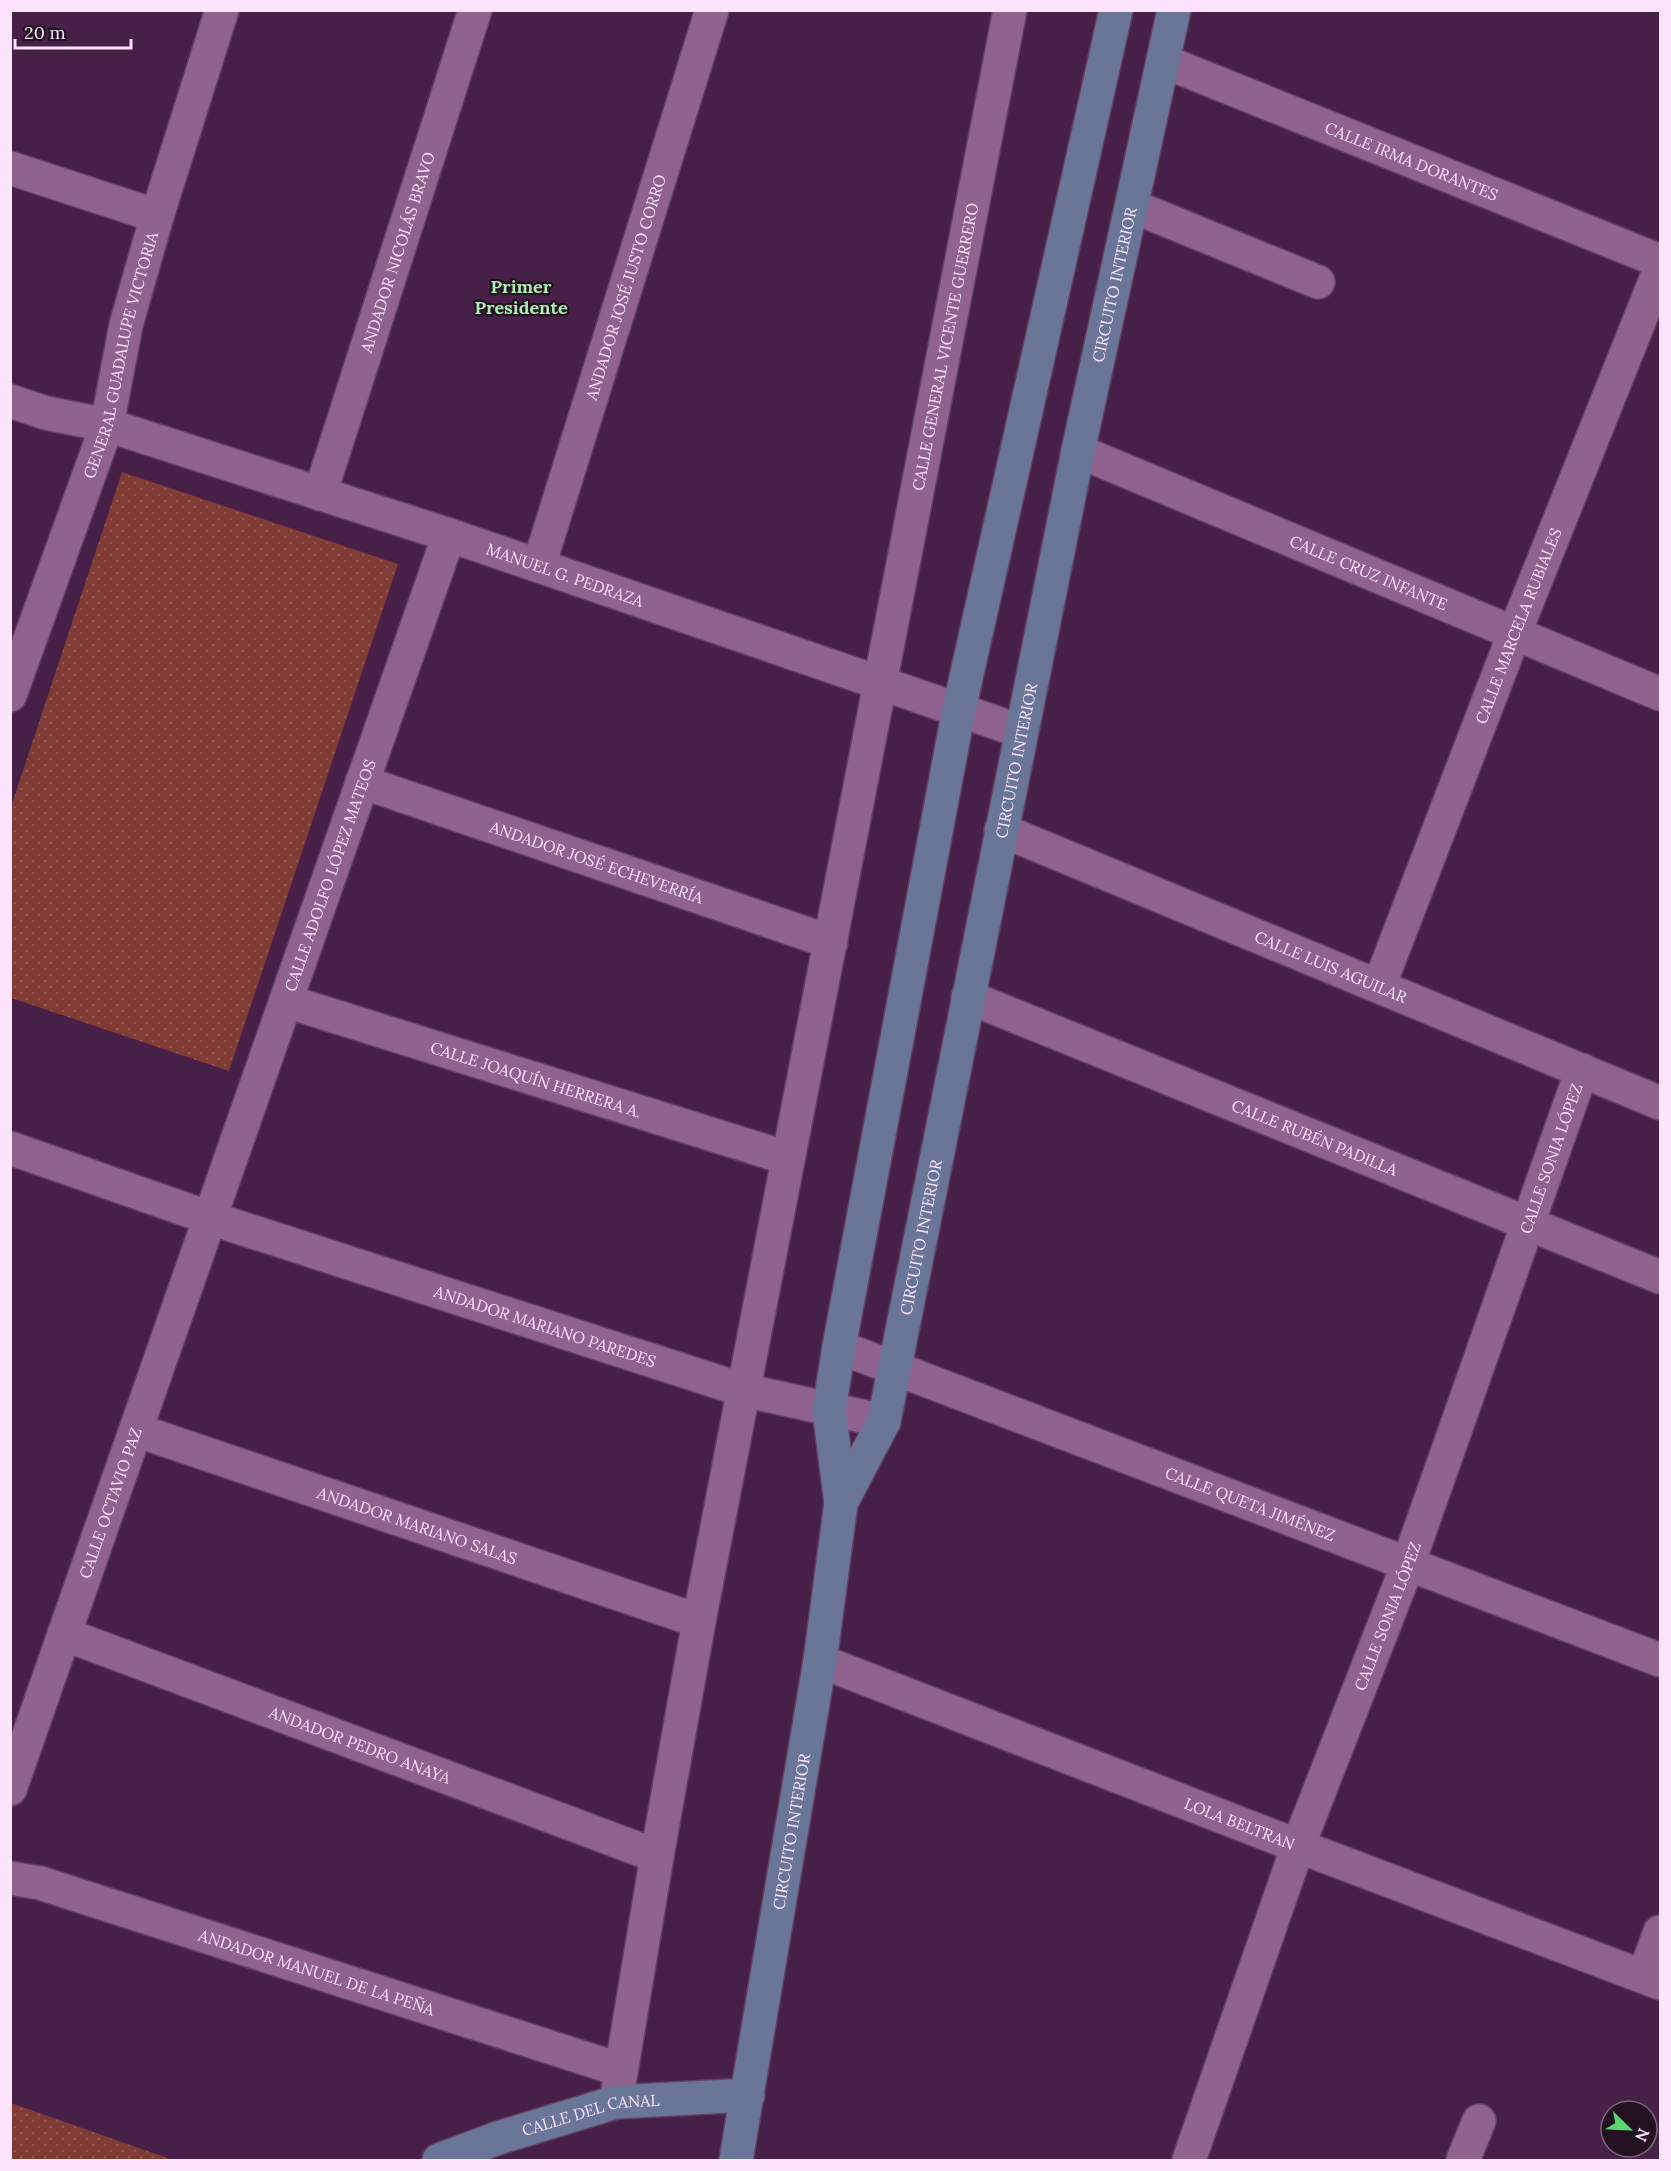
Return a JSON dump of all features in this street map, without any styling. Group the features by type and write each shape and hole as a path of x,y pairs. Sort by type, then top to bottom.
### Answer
{"main road":[{"name":"CIRCUITO INTERIOR","path":"736,2160 820,1662 841,1503 829,1410 839,1347 959,709 1116,10"},
{"name":"CIRCUITO INTERIOR","path":"841,1503 884,1421 1020,731 1174,10"},
{"name":"CALLE DEL CANAL","path":"439,2160 498,2138 616,2102 748,2095"}],"street":[{"name":"GENERAL GUADALUPE VICTORIA","path":"10,695 16,663 107,425 126,325 157,216 222,10"},
{"name":"ANDADOR NICOLÁS BRAVO","path":"320,494 476,10"},
{"name":"ANDADOR JOSÉ JUSTO CORRO","path":"539,565 712,10"},
{"name":"CALLE GENERAL VICENTE GUERRERO","path":"616,2102 699,1621 1010,10"},
{"name":"CALLE IRMA DORANTES","path":"1163,61 1660,261"},
{"path":"10,168 157,216"},
{"path":"1132,206 1318,282"},
{"name":"CALLE MARCELA RUBIALES","path":"1379,986 1515,632 1660,269"},
{"name":"MANUEL G. PEDRAZA","path":"10,401 46,412 107,425 449,535 1020,731"},
{"name":"CALLE CRUZ INFANTE","path":"1078,451 1660,694"},
{"name":"CALLE ADOLFO LÓPEZ MATEOS","path":"210,1218 449,535"},
{"name":"ANDADOR JOSÉ ECHEVERRÍA","path":"362,782 831,942"},
{"name":"CALLE LUIS AGUILAR","path":"1001,830 1660,1102"},
{"name":"CALLE RUBÉN PADILLA","path":"968,997 1660,1277"},
{"name":"CALLE JOAQUÍN HERRERA A.","path":"286,1001 787,1158"},
{"name":"CALLE SONIA LÓPEZ","path":"1188,2160 1298,1846 1408,1564 1582,1070"},
{"name":"ANDADOR MARIANO PAREDES","path":"10,1148 210,1218 743,1390 884,1421"},
{"name":"CALLE OCTAVIO PAZ","path":"10,1789 210,1218"},
{"name":"CALLE QUETA JIMÉNEZ","path":"839,1347 1660,1660"},
{"name":"ANDADOR MARIANO SALAS","path":"136,1430 699,1621"},
{"name":"ANDADOR PEDRO ANAYA","path":"64,1634 657,1856"},
{"name":"LOLA BELTRAN","path":"820,1662 1652,1980"},
{"name":"ANDADOR MANUEL DE LA PEÑA","path":"10,1878 40,1883 621,2070"},
{"path":"1652,1980 1660,1932"},
{"path":"1463,2160 1479,2121"}],"shaded area":[{"path":"122,472 398,564 229,1071 11,998 11,807"},
{"path":"11,2103 173,2160 11,2160"}],"district":[{"name":"Primer Presidente","path":"521,296"}]}
